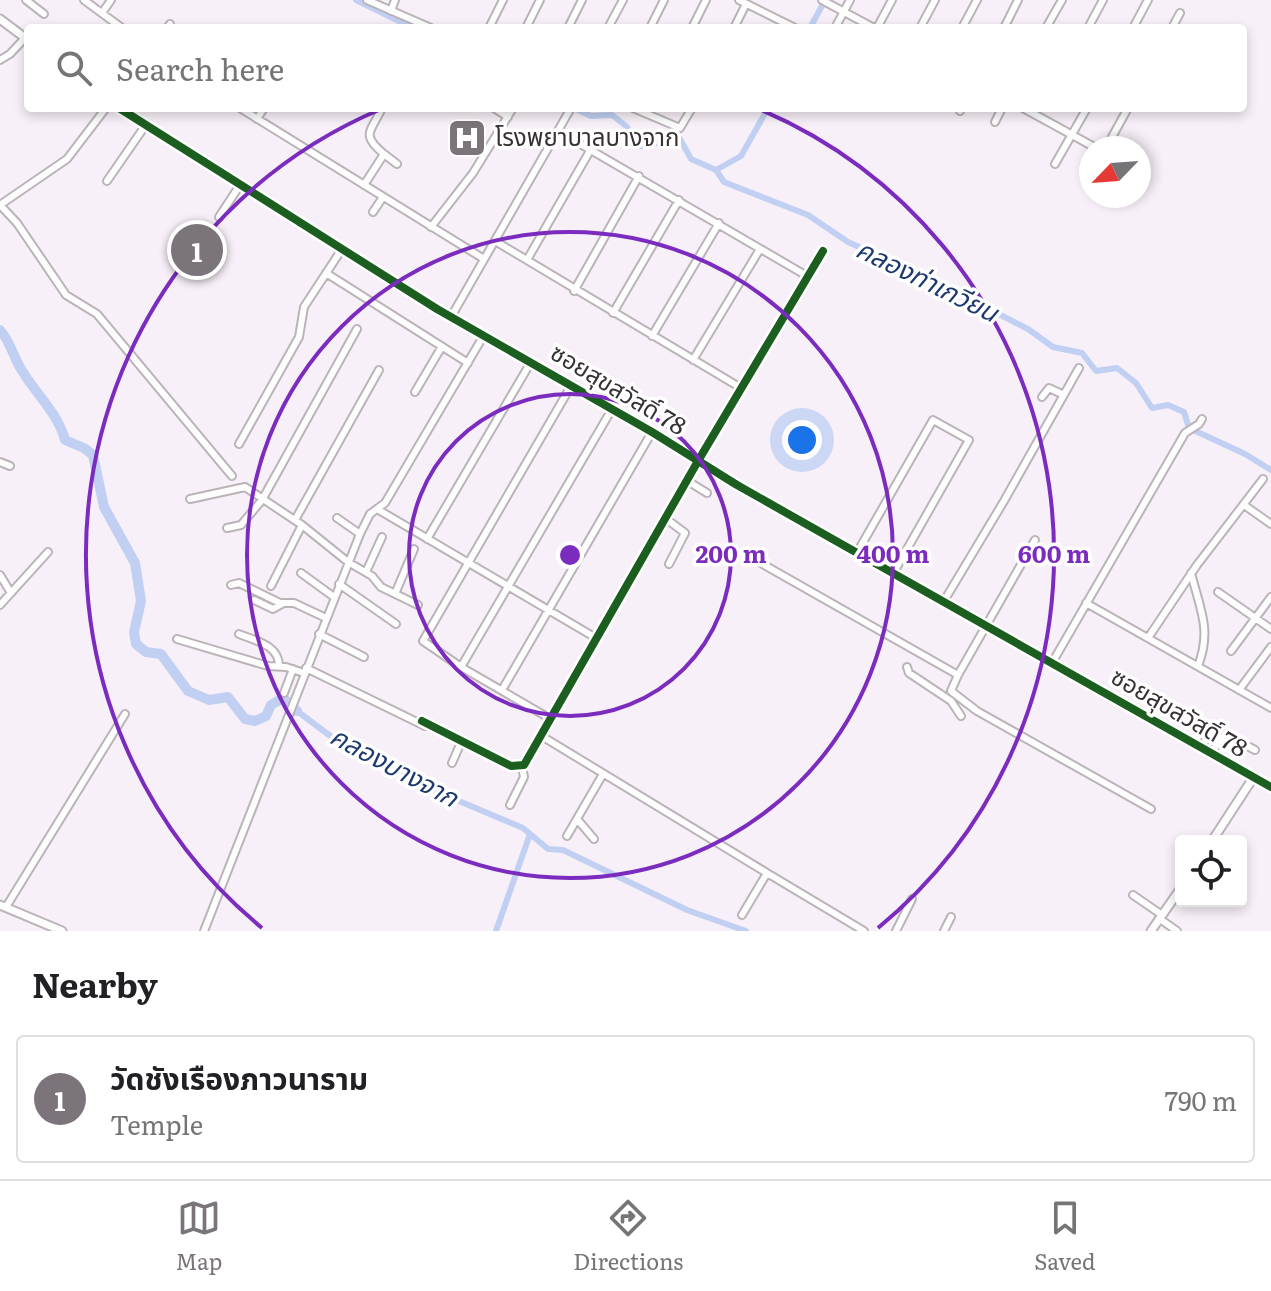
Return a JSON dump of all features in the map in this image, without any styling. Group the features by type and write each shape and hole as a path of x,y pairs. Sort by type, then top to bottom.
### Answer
{"street":[{"path":"26,0 44,14"},
{"path":"84,0 117,24"},
{"path":"102,13 111,0"},
{"path":"369,0 422,24"},
{"path":"391,11 395,0"},
{"path":"491,24 503,0"},
{"path":"528,24 540,0"},
{"path":"570,24 582,0"},
{"path":"610,24 623,0"},
{"path":"652,24 664,0"},
{"path":"694,24 706,0"},
{"path":"837,24 850,0"},
{"path":"878,24 892,0"},
{"path":"922,24 935,0"},
{"path":"964,24 977,0"},
{"path":"1006,24 1018,0"},
{"path":"1048,24 1062,0"},
{"path":"1090,24 1103,0"},
{"path":"1135,24 1148,0"},
{"path":"735,24 743,2 787,24"},
{"path":"825,2 868,24"},
{"path":"1174,24 1180,13"},
{"path":"0,19 24,37"},
{"path":"778,24 779,20"},
{"path":"0,60 24,41"},
{"path":"103,112 67,159 0,205 17,223 66,295 97,314 232,476"},
{"name":"ซอยสุขสวัสดิ์ 78","path":"125,112 451,317 1271,787"},
{"path":"246,112 484,259"},
{"path":"257,119 261,112"},
{"path":"380,112 368,135 370,142 397,164"},
{"path":"500,112 508,117"},
{"path":"431,227 473,173 511,112"},
{"path":"451,317 569,112"},
{"path":"652,112 680,128 690,112"},
{"path":"995,122 1000,112"},
{"path":"1031,112 1079,139"},
{"path":"1040,117 1042,112"},
{"path":"1055,164 1085,112"},
{"path":"1113,136 1126,112"},
{"path":"107,181 145,126"},
{"path":"558,131 807,276"},
{"path":"527,260 591,149"},
{"path":"364,185 384,154"},
{"path":"574,291 639,176"},
{"path":"219,217 240,185"},
{"path":"373,212 383,197"},
{"path":"613,313 679,200"},
{"path":"652,336 719,223"},
{"path":"495,241 741,388"},
{"path":"239,444 299,337 304,307 342,249"},
{"path":"693,360 760,249"},
{"path":"510,805 524,777 522,767 549,718 823,251"},
{"path":"326,273 468,363"},
{"path":"227,528 239,526 262,500 357,329"},
{"path":"204,931 360,534 370,514 385,503 484,335"},
{"path":"415,392 441,348"},
{"path":"427,539 531,362"},
{"path":"944,601 1079,368"},
{"path":"271,586 298,523 379,370"},
{"path":"549,718 423,641 571,386"},
{"path":"1042,397 1049,388 1064,395"},
{"path":"461,667 612,409"},
{"path":"858,551 933,420 957,433 969,440 894,572"},
{"path":"1052,663 1188,430 1200,421"},
{"path":"502,690 652,432"},
{"path":"0,462 10,466"},
{"path":"1148,638 1191,573 1263,479"},
{"path":"686,480 707,493"},
{"path":"190,499 245,487 366,572 381,587 418,605"},
{"path":"1244,505 1271,524"},
{"path":"377,509 596,638"},
{"path":"337,518 360,534"},
{"path":"665,518 685,533 669,564"},
{"path":"366,572 382,537"},
{"path":"948,694 1035,540"},
{"path":"395,594 414,549"},
{"path":"0,605 48,552"},
{"path":"752,558 958,675"},
{"path":"301,573 334,597"},
{"path":"1191,573 1205,628 1206,644 1198,666"},
{"path":"0,575 11,593"},
{"path":"231,585 239,583 282,604"},
{"path":"339,584 396,624"},
{"path":"1218,592 1271,629"},
{"path":"1231,651 1271,597"},
{"path":"254,600 273,609 294,603 326,618"},
{"path":"1086,603 1271,708"},
{"path":"239,634 270,646 279,657 279,666"},
{"path":"319,634 364,657"},
{"path":"177,639 268,666 305,671 448,737"},
{"path":"1239,690 1271,647"},
{"path":"907,667 909,673 1151,809"},
{"path":"284,693 293,669"},
{"path":"948,694 961,716"},
{"path":"62,931 3,906 125,714"},
{"path":"422,721 511,766 522,767"},
{"path":"1201,748 1214,725"},
{"path":"1211,753 1225,734 1255,750"},
{"path":"540,735 864,931"},
{"path":"452,763 462,740"},
{"path":"567,836 603,774"},
{"path":"1216,835 1253,778"},
{"path":"577,819 594,839"},
{"path":"742,915 767,873"},
{"path":"1133,895 1177,931"},
{"path":"1151,931 1175,897"},
{"path":"896,931 912,899"},
{"path":"944,931 951,917"}],"waterway":[{"name":"คลองท่าเกวียน","path":"356,0 405,24"},
{"path":"812,24 825,0"},
{"name":"คลองท่าเกวียน","path":"582,112 591,116 612,115 626,126 640,146 680,139 691,159 716,170 724,182 808,215 848,242 1028,329 1053,347 1082,353 1096,371 1117,368 1136,383 1152,408 1168,405 1184,412 1189,428 1271,470"},
{"path":"716,170 741,156 766,112"},
{"name":"คลองบางจาก","path":"0,330 21,369 52,412 65,440 93,455 104,507 135,563 141,601 134,632 136,644 146,652 161,654 188,691 209,700 228,697 245,719 255,721 266,716 271,705 283,698 297,711"},
{"name":"คลองบางจาก","path":"297,711 337,741 386,769 408,771 428,788 523,828 548,849 563,850 687,910 746,931"},
{"path":"496,931 530,834"}],"cycle path":[{"path":"125,112 437,309 652,432 737,485 1271,787"},
{"path":"422,721 511,766 524,765 698,461 823,251"}],"place":[{"name":"โรงพยาบาลบางจาก","path":"467,138"},
{"name":"วัดชังเรืองภาวนาราม","path":"197,250"}]}
